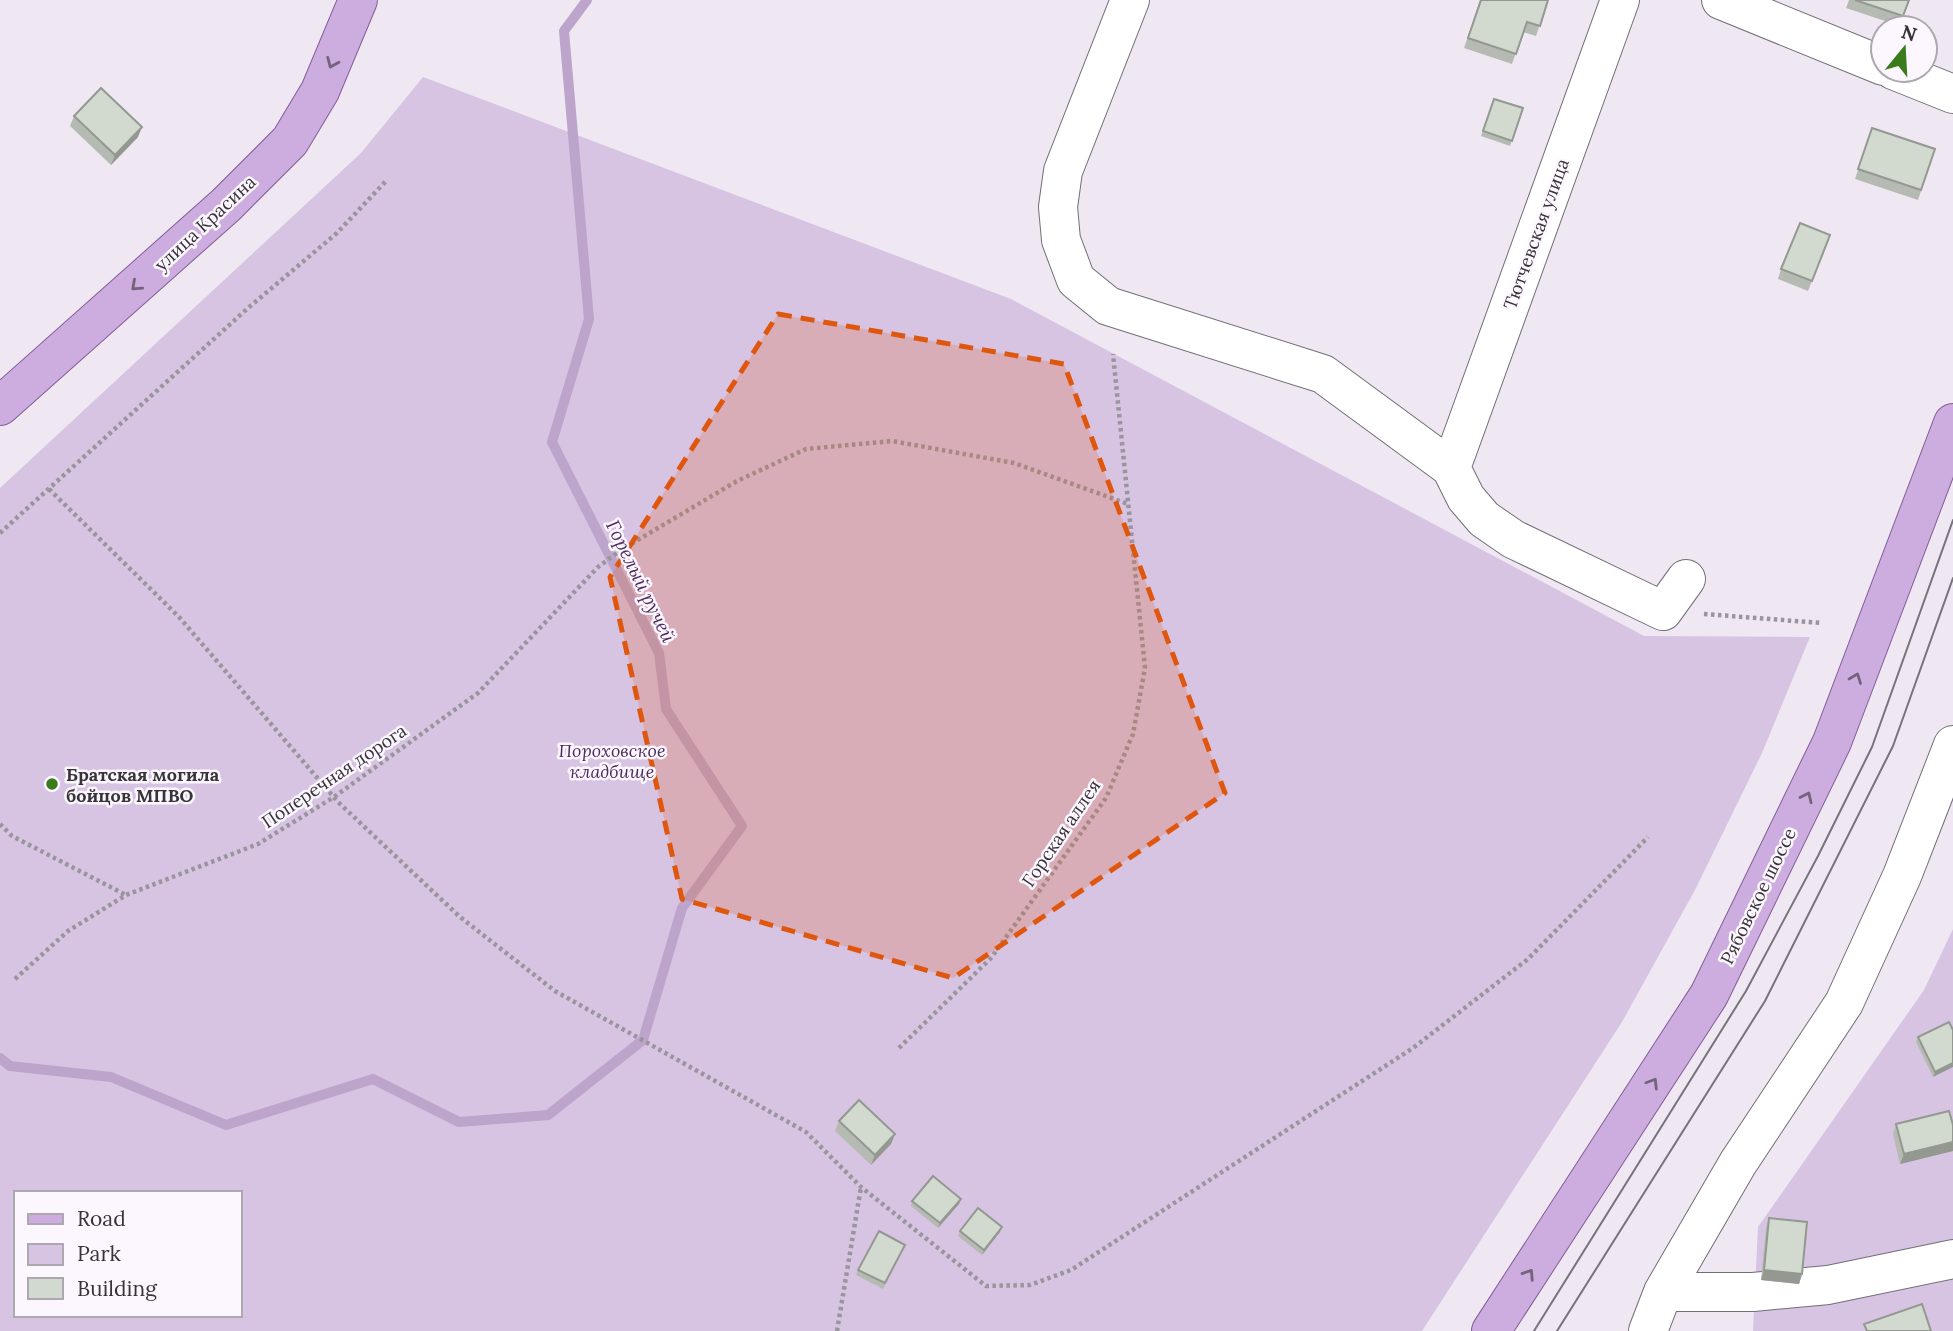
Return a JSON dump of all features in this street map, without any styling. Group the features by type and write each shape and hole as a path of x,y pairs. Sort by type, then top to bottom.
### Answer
{"main road":[{"name":"улица Красина","path":"0,406 226,205 290,141 320,91 358,0"},
{"name":"Рябовское шоссе","path":"1492,1331 1709,995 1784,845 1832,741 1953,423"}],"street":[{"name":"Тютчевская улица","path":"1451,468 1620,0"},
{"path":"1721,0 1869,60"},
{"path":"1125,13 1063,171 1058,207 1061,240 1076,280 1108,306 1323,374 1451,468 1466,498 1484,519 1513,538 1663,611 1686,579"},
{"path":"1928,84 1953,94"},
{"path":"1648,1331 1663,1292 1738,1163 1844,1003 1902,876 1953,745"},
{"path":"1663,1292 1753,1292 1828,1285 1953,1259"}],"path":[{"path":"0,533 248,308 337,233 387,181"},
{"name":"Горская аллея","path":"899,1048 991,958 1106,798 1133,734 1144,668 1113,354"},
{"name":"Поперечная дорога","path":"15,979 68,931 126,895 258,844 334,797 478,693 598,567 621,550 737,481 806,449 892,441 1014,463 1128,504"},
{"path":"50,489 179,617 334,797 460,917 555,991 806,1132 861,1187 986,1286 1030,1285 1071,1270 1413,1048 1528,960 1647,837"},
{"path":"1663,611 1822,623"},
{"path":"0,824 12,836 126,895"},
{"path":"837,1331 861,1187"}],"highlighted area":[{"path":"778,314 1064,364 1225,793 953,978 682,899 610,577"}],"green space":[{"name":"Пороховское кладбище","path":"423,77 1011,299 1644,636 1810,637 1762,753 1695,890 1622,1022 1422,1331 0,1331 0,488 361,153"},
{"path":"1953,929 1953,1331 1753,1331 1758,1227 1924,990"}],"building":[{"path":"1481,0 1548,0 1540,26 1527,22 1516,54 1468,38"},
{"path":"1855,0 1909,0 1904,14"},
{"path":"101,88 142,127 115,155 74,116"},
{"path":"1494,99 1523,108 1512,141 1483,131"},
{"path":"1872,128 1935,149 1921,190 1858,169"},
{"path":"1800,223 1830,235 1812,281 1781,269"},
{"path":"1949,1022 1953,1030 1953,1063 1935,1072 1918,1037"},
{"path":"859,1100 895,1134 875,1155 839,1121"},
{"path":"1949,1111 1953,1125 1953,1142 1904,1154 1896,1124"},
{"path":"933,1176 961,1199 940,1223 912,1201"},
{"path":"978,1208 1002,1227 984,1250 960,1231"},
{"path":"1769,1218 1807,1222 1802,1274 1764,1270"},
{"path":"879,1231 905,1245 885,1283 858,1270"},
{"path":"1922,1304 1931,1331 1867,1331 1864,1324"}],"waterway":[{"name":"Горелый ручей","path":"0,1058 10,1066 111,1077 226,1125 373,1079 459,1122 548,1115 643,1040 682,908 742,826 666,709 659,653 552,442 589,319 564,31 587,0"}],"tram line":[{"path":"1534,1331 1746,991 1818,856 1872,747 1953,520"},
{"path":"1557,1331 1765,1001 1893,746 1953,578"}],"place":[{"name":"Братская могила бойцов МПВО","path":"52,784"}]}
